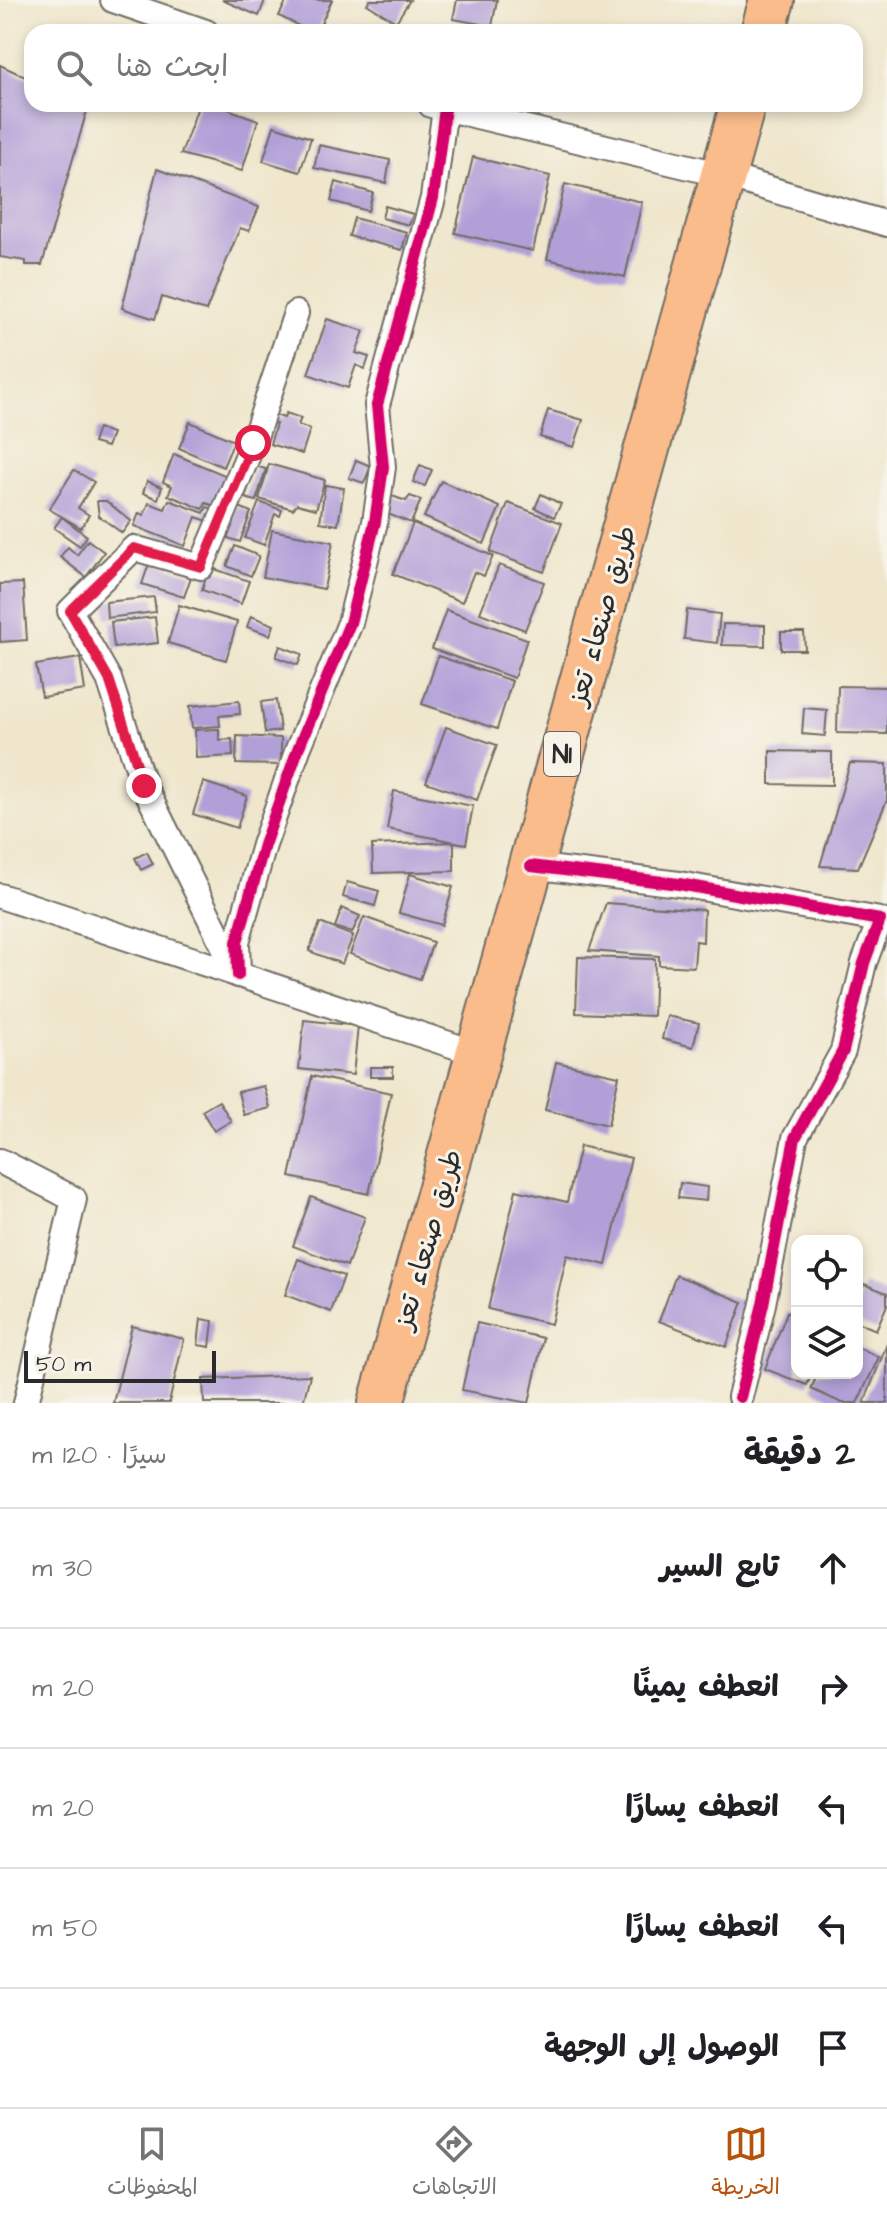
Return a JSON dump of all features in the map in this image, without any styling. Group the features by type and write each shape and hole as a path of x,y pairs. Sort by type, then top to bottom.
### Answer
{"highway":[{"path":"765,24 772,0"},
{"name":"طريق صنعاء تعز","path":"381,1403 741,112"}],"street":[{"path":"113,0 183,24"},
{"path":"238,975 237,942 264,845 298,749 350,623 375,522 383,467 377,405 433,198 437,112"},
{"path":"462,112 723,175 887,224"},
{"path":"238,975 144,786 109,679 70,611 134,548 201,567 253,443 296,313"},
{"path":"531,866 883,911 864,963 843,1051 795,1138 744,1401"},
{"path":"0,896 479,1054"},
{"path":"0,1161 74,1199 26,1403"}],"building":[{"path":"222,0 265,0 259,16"},
{"path":"287,0 332,0 321,24 295,24 279,16"},
{"path":"370,0 410,0 396,22 367,4"},
{"path":"457,0 497,0 492,24 453,19"},
{"path":"0,65 24,76 24,112 87,112 42,265 26,265 26,261 0,257"},
{"path":"196,112 236,112 258,120 242,171 181,154"},
{"path":"274,126 311,138 300,172 263,161"},
{"path":"319,145 390,160 386,183 314,168"},
{"path":"473,157 550,176 533,251 455,233"},
{"path":"157,169 259,207 249,231 240,228 206,311 162,297 155,319 122,308"},
{"path":"336,182 373,193 368,211 331,201"},
{"path":"565,184 642,202 625,277 547,259"},
{"path":"385,206 413,214 409,225 382,218"},
{"path":"354,218 407,232 402,250 349,236"},
{"path":"327,319 364,331 356,353 369,357 365,369 356,365 348,388 308,374"},
{"path":"548,410 583,420 574,447 540,437"},
{"path":"286,413 301,418 298,425 310,429 302,454 270,444 276,424 272,423 275,415 284,418"},
{"path":"190,422 234,441 223,467 179,448"},
{"path":"98,428 112,433 107,447 93,443"},
{"path":"174,454 227,476 215,506 206,503 203,509 168,495 172,486 163,482"},
{"path":"356,460 371,466 364,483 349,478"},
{"path":"269,464 325,480 316,509 297,504 293,509 259,499"},
{"path":"420,465 432,470 425,486 413,482"},
{"path":"255,466 266,469 256,501 245,498"},
{"path":"74,470 94,482 78,508 89,515 81,528 49,509"},
{"path":"147,481 162,487 158,499 143,493"},
{"path":"441,481 500,507 484,544 424,517"},
{"path":"325,485 344,488 338,525 320,522"},
{"path":"541,494 561,504 554,517 535,508"},
{"path":"392,496 406,501 410,496 421,500 411,523 385,513"},
{"path":"169,500 204,513 207,507 213,509 208,521 196,517 185,546 134,526 139,513 144,515 149,503 165,509"},
{"path":"97,501 106,501 131,521 122,533 99,516"},
{"path":"259,502 282,510 280,516 275,514 264,545 245,538"},
{"path":"508,503 562,523 544,572 490,552"},
{"path":"237,506 251,512 240,542 225,537"},
{"path":"62,517 87,536 80,546 54,528"},
{"path":"413,523 493,556 484,576 474,572 462,602 393,574"},
{"path":"272,530 333,542 324,589 263,577"},
{"path":"88,540 104,552 86,577 60,557 68,547 77,555"},
{"path":"235,546 259,556 251,576 227,566"},
{"path":"150,561 192,574 184,597 142,584"},
{"path":"499,565 544,582 525,630 480,613"},
{"path":"209,567 249,581 241,604 202,590"},
{"path":"23,583 27,640 0,642 0,584"},
{"path":"154,597 156,612 107,618 106,602"},
{"path":"179,605 237,622 226,660 168,643"},
{"path":"446,610 527,639 514,678 432,649"},
{"path":"687,610 720,614 717,643 684,639"},
{"path":"251,616 274,625 270,635 247,627"},
{"path":"155,617 158,643 114,648 111,622"},
{"path":"723,624 765,625 765,646 722,645"},
{"path":"781,632 804,632 805,650 781,650"},
{"path":"280,646 302,654 298,665 276,657"},
{"path":"438,656 512,681 497,729 422,704"},
{"path":"80,658 85,690 42,697 36,665"},
{"path":"838,686 887,687 887,734 837,733"},
{"path":"276,700 280,731 265,733 261,702"},
{"path":"239,701 240,714 219,716 220,726 192,728 190,706"},
{"path":"804,708 827,710 825,736 802,734"},
{"path":"446,727 497,745 477,800 426,782"},
{"path":"219,729 219,740 232,739 233,756 196,758 195,730"},
{"path":"237,736 281,738 281,765 236,764"},
{"path":"770,751 832,752 832,785 770,784"},
{"path":"850,763 887,764 887,800 858,868 820,866"},
{"path":"203,782 247,796 237,828 193,814"},
{"path":"394,791 473,806 466,844 387,829"},
{"path":"454,842 454,871 373,873 372,845"},
{"path":"147,852 153,864 141,870 135,858"},
{"path":"410,874 453,887 442,925 399,913"},
{"path":"347,882 379,891 375,906 343,897"},
{"path":"606,903 704,910 703,942 696,941 694,967 659,965 659,956 589,951"},
{"path":"342,908 360,916 352,933 335,927"},
{"path":"364,917 433,942 420,979 350,954"},
{"path":"320,923 353,936 342,964 309,951"},
{"path":"578,957 655,959 653,1016 576,1013"},
{"path":"667,1016 699,1023 693,1047 662,1039"},
{"path":"304,1020 358,1026 353,1075 299,1069"},
{"path":"556,1062 619,1076 608,1125 545,1110"},
{"path":"370,1067 393,1067 393,1077 370,1077"},
{"path":"312,1076 391,1093 369,1194 290,1177"},
{"path":"264,1086 270,1108 244,1115 238,1092"},
{"path":"219,1101 231,1121 214,1131 202,1111"},
{"path":"580,1146 631,1158 606,1265 567,1255 551,1324 488,1309 516,1190 567,1202"},
{"path":"680,1183 707,1187 706,1201 678,1198"},
{"path":"311,1197 365,1217 347,1266 293,1246"},
{"path":"298,1259 344,1276 331,1312 285,1295"},
{"path":"676,1275 743,1302 726,1347 659,1321"},
{"path":"864,1284 887,1293 887,1305 876,1330 863,1325"},
{"path":"787,1312 791,1314 791,1379 765,1369"},
{"path":"201,1319 213,1321 210,1347 198,1345"},
{"path":"477,1323 543,1338 529,1403 462,1390"},
{"path":"132,1326 184,1339 169,1403 113,1403"},
{"path":"887,1344 887,1403 864,1403"},
{"path":"863,1350 879,1357 857,1403 842,1403 811,1389 815,1379 863,1379"},
{"path":"310,1375 303,1403 204,1403 203,1379"},
{"path":"791,1379 810,1379 807,1385"}],"cycle path":[{"path":"238,975 237,942 264,845 298,749 350,623 375,522 383,467 377,405 433,198 444,112"},
{"path":"531,866 679,884 880,920 864,963 843,1051 795,1138 763,1304 740,1397"}],"route":[{"path":"144,786 109,679 70,611 134,548 201,567 253,443"}]}
